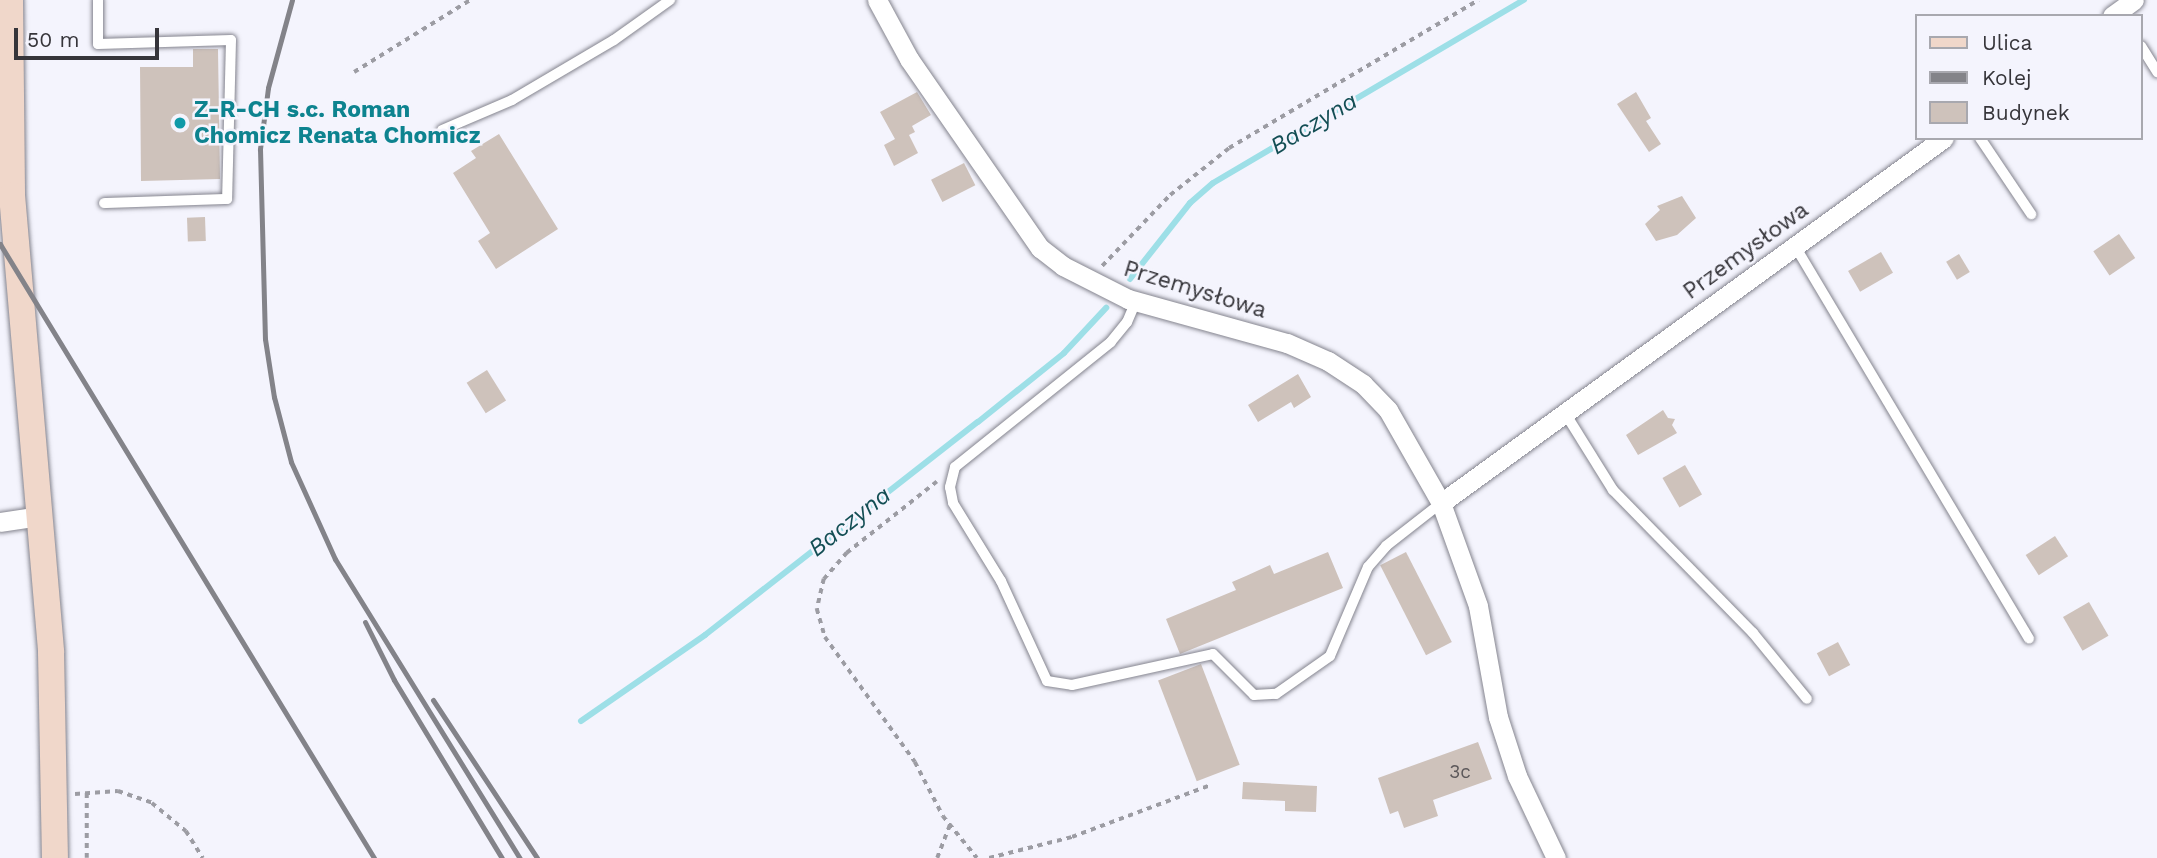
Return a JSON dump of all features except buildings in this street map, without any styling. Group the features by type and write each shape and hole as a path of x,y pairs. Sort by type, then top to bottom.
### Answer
{"main road":[{"path":"10,0 12,195 40,516 57,794 55,858"}],"street":[{"name":"Przemysłowa","path":"877,0 909,59 1018,221 1040,248 1088,279 1136,301 1287,343 1328,362 1363,384 1388,410 1441,503 1478,606 1498,717 1513,764 1556,858"},
{"name":"Przemysłowa","path":"1441,503 1941,140"},
{"path":"0,522 40,516"}],"lane":[{"path":"97,0 98,44 231,40 227,199 104,203"},
{"path":"442,131 512,100 614,40 670,0"},
{"path":"2143,49 2157,72"},
{"path":"1981,140 2031,214"},
{"path":"1795,246 2029,639"},
{"path":"1136,301 1127,322 1111,342 955,467 950,487 953,503 1001,581 1040,672 1060,686 1213,654 1254,695 1276,694 1330,656 1368,567 1386,545 1441,503"},
{"path":"1565,413 1613,490 1753,632 1807,699"}],"path":[{"path":"354,72 470,0"},
{"path":"1088,279 1170,195 1229,148 1478,0"},
{"path":"955,467 847,553 824,579 817,609 825,636 915,762 950,824 977,858"},
{"path":"989,858 1072,837 1210,785"},
{"path":"57,794 118,791 152,803 186,831 203,858"},
{"path":"87,793 88,858"},
{"path":"937,858 950,824"}],"waterway":[{"name":"Baczyna","path":"1130,279 1190,203 1213,183 1524,0"},
{"name":"Baczyna","path":"581,721 705,635 978,422 1064,353 1106,308"}],"railway":[{"path":"292,0 268,88 260,149 265,339 274,397 291,462 335,559 520,858"},
{"path":"0,244 374,858"},
{"path":"365,622 394,680 502,858"},
{"path":"433,700 537,858"}],"place":[{"name":"Z-R-CH s.c. Roman Chomicz Renata Chomicz","path":"180,123"}]}
